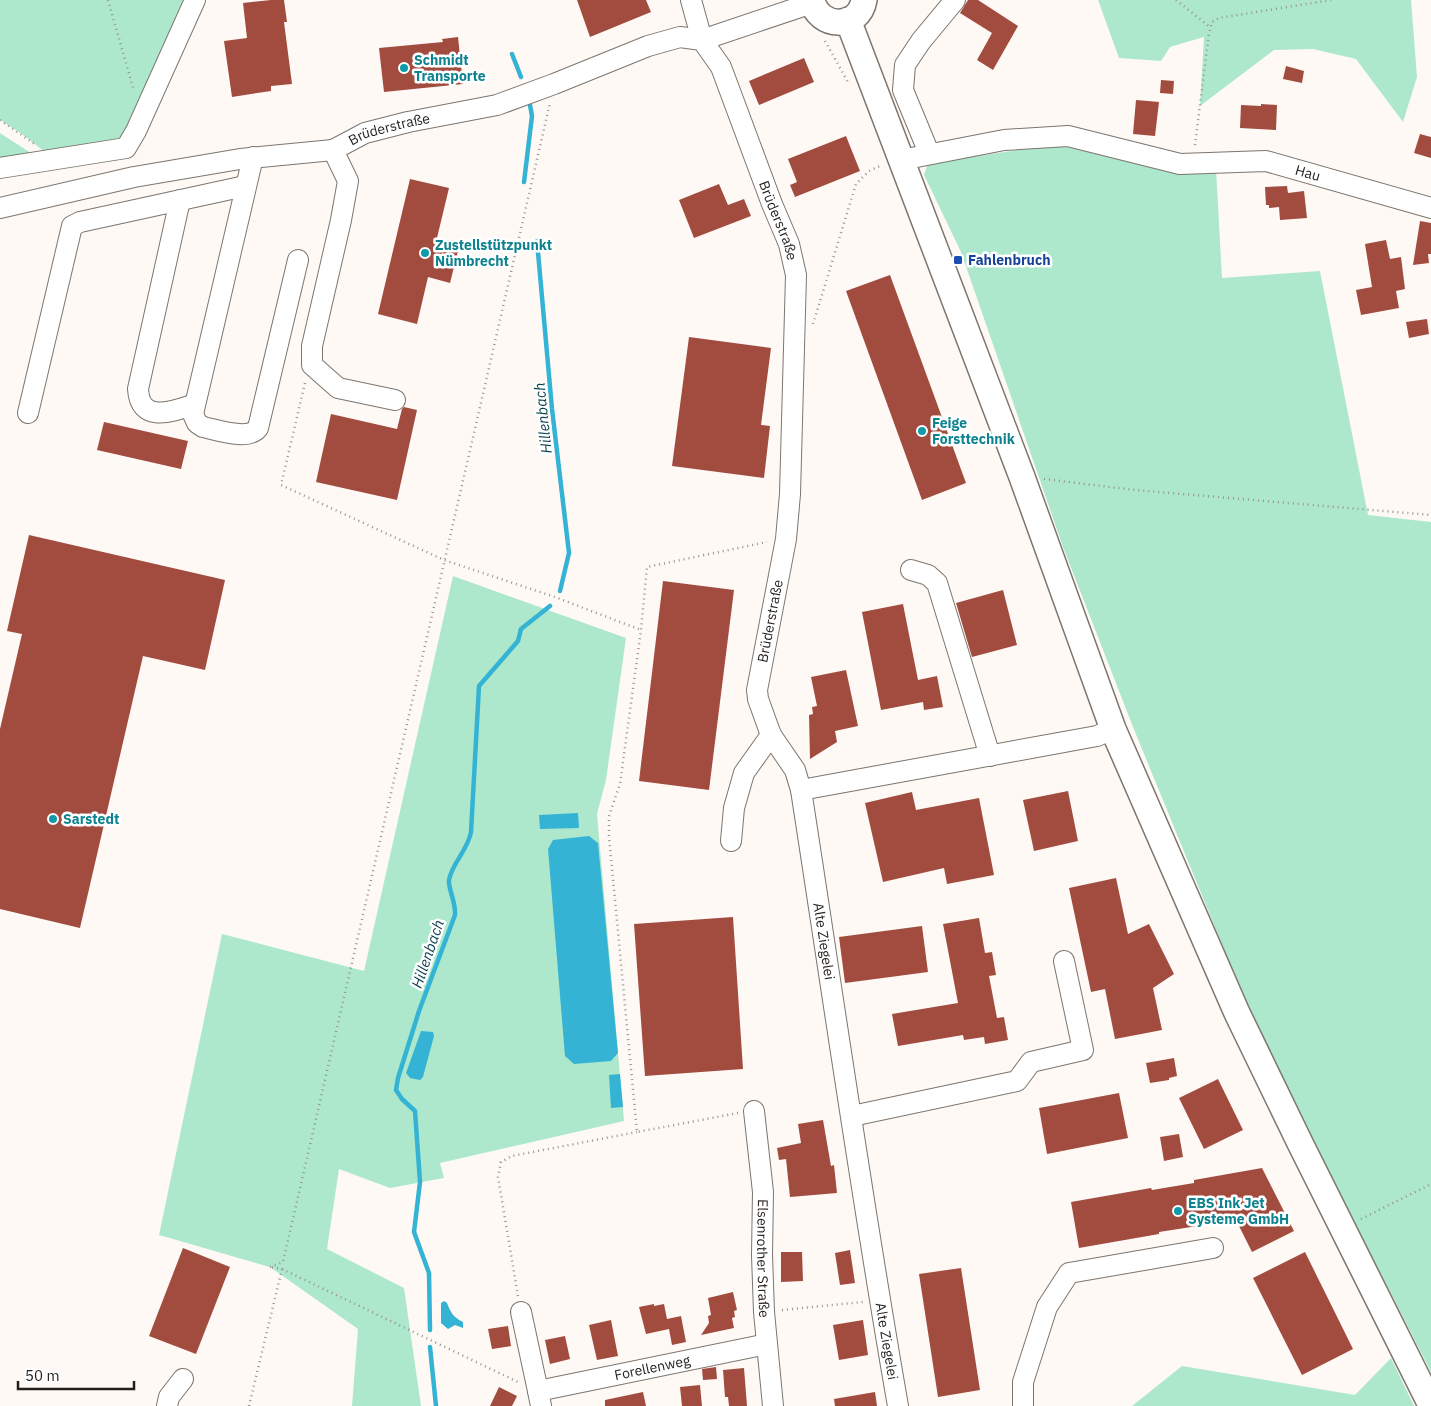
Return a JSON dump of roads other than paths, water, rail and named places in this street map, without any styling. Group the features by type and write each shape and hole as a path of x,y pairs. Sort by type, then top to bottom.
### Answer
{"main road":[{"path":"812,1 815,10 821,17 828,21 836,22 848,20 859,12 864,0"},
{"path":"848,20 1022,477 1113,729 1237,1013 1431,1405"}],"street":[{"path":"0,168 126,148 136,131 196,0"},
{"path":"691,0 702,40 812,1"},
{"path":"901,160 929,153 902,90 905,65 921,41 955,0"},
{"name":"Brüderstraße","path":"0,208 121,179 253,157 333,150 366,133 408,122 497,104 554,84 648,46 680,37 702,40 721,67 772,204 789,244 796,275 790,494 786,538 757,690 758,699 771,736 795,770 801,790"},
{"name":"Hau","path":"929,153 1004,140 1068,136 1186,164 1266,162 1431,208"},
{"name":"Brüderstraße","path":"333,150 348,181 312,346 312,364 338,388 395,400"},
{"path":"253,157 193,414 194,419 204,427 246,436 258,428 298,260"},
{"path":"28,413 72,226 80,222 245,186"},
{"path":"180,200 138,389 142,403 146,408 156,413 169,413 195,404"},
{"path":"911,570 928,575 937,583 990,756"},
{"path":"801,790 1096,736 1113,729"},
{"path":"731,841 734,808 744,773 771,736"},
{"name":"Alte Ziegelei","path":"801,790 852,1116 864,1206 898,1406"},
{"path":"852,1116 1017,1081 1031,1062 1084,1050 1064,961"},
{"name":"Elsenrother Straße","path":"754,1111 763,1192 762,1255 764,1312 772,1406"},
{"path":"1023,1406 1023,1382 1047,1307 1070,1273 1213,1248"},
{"path":"521,1312 539,1398"},
{"name":"Forellenweg","path":"539,1398 767,1344"},
{"path":"167,1406 169,1397 183,1379"}],"water":[{"path":"578,813 579,828 540,829 539,815"},
{"path":"589,836 598,843 618,1053 611,1061 574,1064 565,1056 548,849 553,840"},
{"path":"421,1031 433,1032 434,1036 423,1077 420,1080 410,1078 406,1073"},
{"path":"620,1074 623,1107 611,1108 609,1075"},
{"path":"444,1301 451,1312 463,1322 463,1328 455,1325 448,1329 441,1323 441,1303"}],"waterway":[{"name":"Hillenbach","path":"512,54 521,77"},
{"name":"Hillenbach","path":"524,182 532,116 530,105"},
{"name":"Hillenbach","path":"537,241 552,409 569,553 560,591"},
{"name":"Hillenbach","path":"430,1330 429,1273 414,1232 420,1182 415,1111 402,1099 396,1090 419,1011 455,915 449,880 453,868 467,845 471,832 479,686 518,641 521,629 550,606"},
{"name":"Hillenbach","path":"430,1347 436,1406"}],"place":[{"name":"Schmidt Transporte","path":"404,68"},
{"name":"Zustellstützpunkt Nümbrecht","path":"425,253"},
{"name":"Fahlenbruch","path":"958,260"},
{"name":"Feige Forsttechnik","path":"922,431"},
{"name":"Sarstedt","path":"53,819"},
{"name":"EBS Ink Jet Systeme GmbH","path":"1178,1211"}]}
